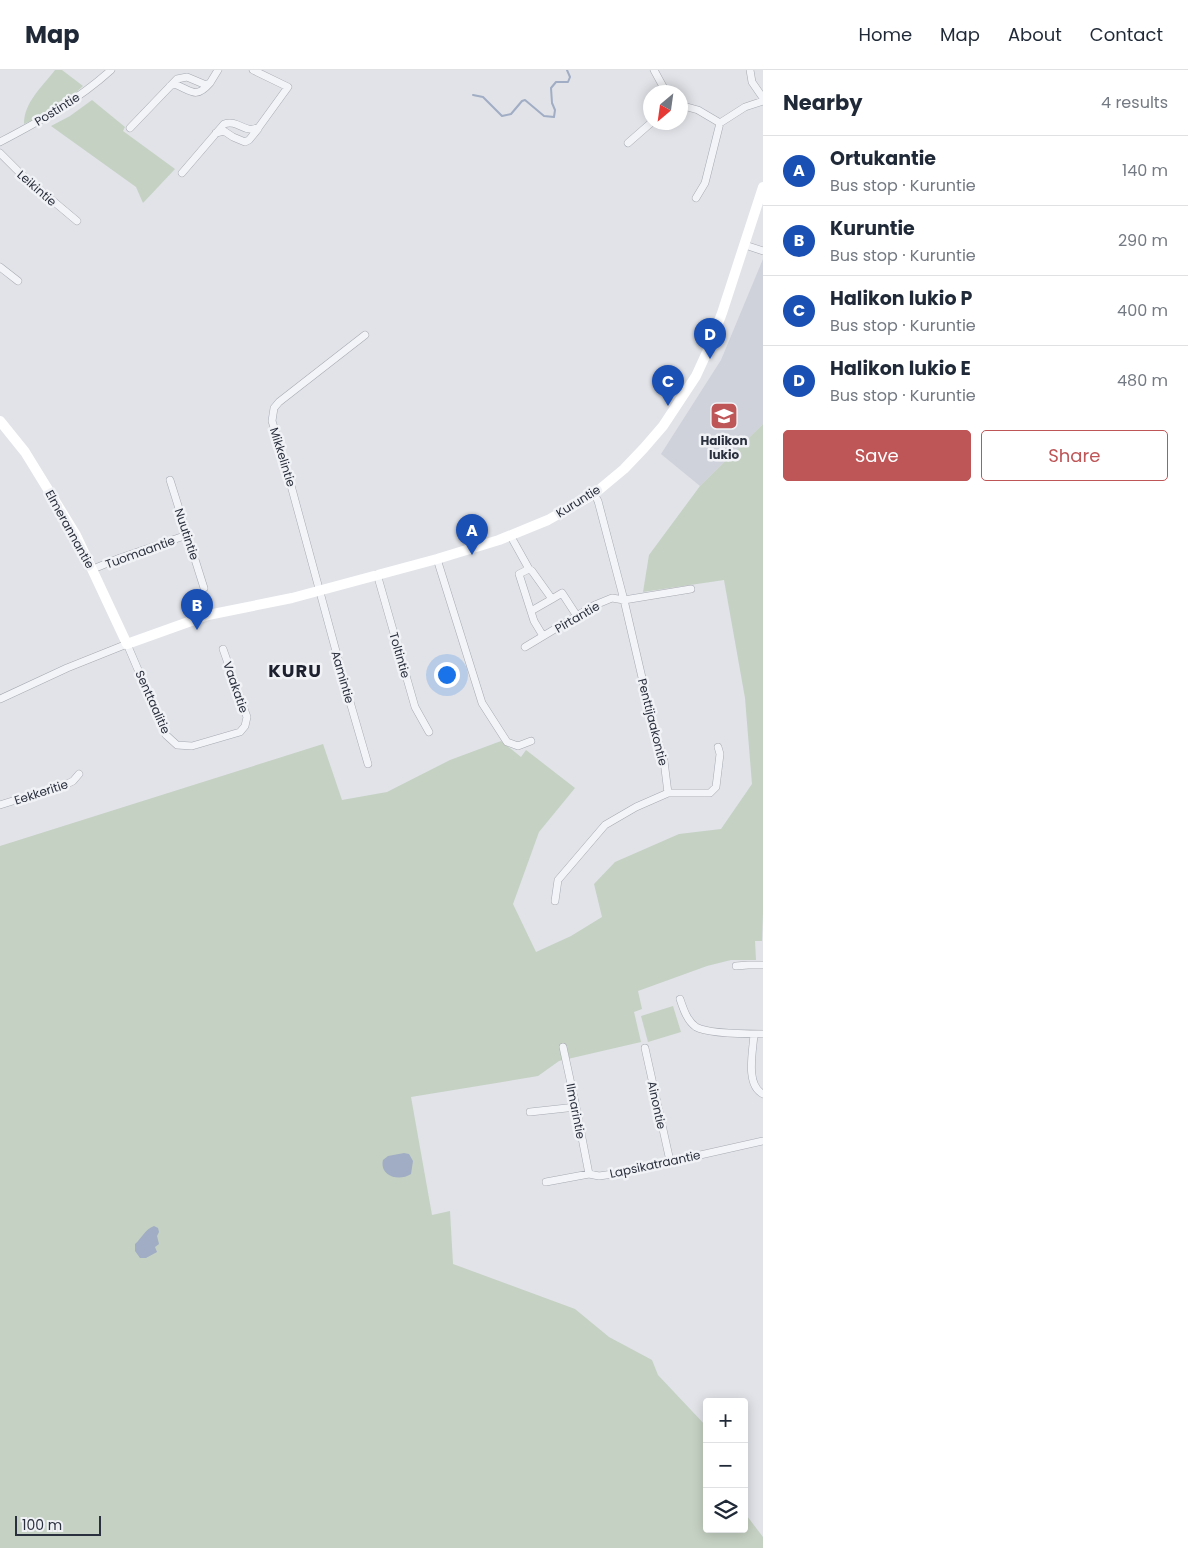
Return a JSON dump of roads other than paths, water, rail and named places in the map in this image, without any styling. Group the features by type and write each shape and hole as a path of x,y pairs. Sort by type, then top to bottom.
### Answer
{"street":[{"name":"Postintie","path":"0,142 51,115 111,70"},
{"path":"170,86 174,84 196,93 205,89 218,70"},
{"path":"216,133 224,131 245,142 249,140 288,87 253,70"},
{"path":"654,70 662,85"},
{"path":"696,198 705,183 720,123 745,107 763,99 752,82 750,70"},
{"path":"130,128 177,79 187,77 201,84 206,85 210,83"},
{"path":"688,107 698,110 720,123"},
{"path":"182,173 224,124 236,123 249,130 259,128"},
{"path":"628,143 643,130"},
{"name":"Leikintie","path":"0,153 21,174 77,221"},
{"name":"Kuruntie","path":"0,699 67,668 208,614 265,604 437,559 510,536 548,520 594,494 624,469 644,448 663,426 696,376 716,328 763,187"},
{"path":"745,245 763,251"},
{"path":"0,267 18,281"},
{"name":"Mikkelintie","path":"320,590 272,421 272,414 279,402 365,336"},
{"name":"Elmerannantie","path":"0,421 25,452 76,535 127,644"},
{"name":"Nuutintie","path":"170,480 204,588"},
{"name":"Penttijaakontie","path":"594,494 598,501 624,600 653,725 664,761 668,793"},
{"name":"Tuomaantie","path":"93,569 187,535"},
{"path":"510,536 529,568 552,599"},
{"path":"437,559 482,703 507,742 518,746 531,741"},
{"path":"529,568 518,574 534,622 543,636"},
{"name":"Toltintie","path":"377,574 415,707 429,732"},
{"name":"Pirtantie","path":"525,647 595,605 612,598 624,600 691,589"},
{"name":"Aamintie","path":"320,590 368,764"},
{"path":"531,612 562,593 577,616"},
{"name":"Senttaalitie","path":"127,644 161,725 172,742 177,745 192,746 240,732 244,726"},
{"name":"Vaakatie","path":"223,649 247,718 244,726"},
{"path":"555,901 558,880 605,825 636,807 668,793 710,793 716,787 720,754 718,747"},
{"name":"Eekkeritie","path":"0,805 67,784 73,781 79,774"},
{"path":"736,966 763,965"},
{"path":"680,999 685,1012 694,1026 707,1031 763,1034"},
{"path":"754,1034 752,1080 758,1091 763,1094"},
{"name":"Ilmarintie","path":"563,1047 589,1174"},
{"name":"Ainontie","path":"645,1048 670,1161"},
{"path":"530,1112 576,1107"},
{"name":"Lapsikatraantie","path":"546,1182 589,1174 599,1176 763,1141"}],"water":[{"path":"409,1154 413,1161 411,1174 396,1177 387,1174 384,1170 383,1160 388,1156"},
{"path":"154,1226 158,1228 159,1232 157,1236 159,1244 155,1247 157,1252 146,1258 140,1258 135,1251 135,1244 146,1231"}],"waterway":[{"path":"473,95 483,97 502,116 511,114 525,100 544,116 554,117 555,110 552,103 551,88 556,82 568,82 570,77 567,70"}],"place":[{"name":"Halikon lukio E","path":"710,359"},
{"name":"Halikon lukio P","path":"668,406"},
{"name":"Halikon lukio","path":"724,416"},
{"name":"Ortukantie","path":"472,555"},
{"name":"Kuruntie","path":"197,630"}],"district":[{"name":"KURU","path":"295,670"}]}
